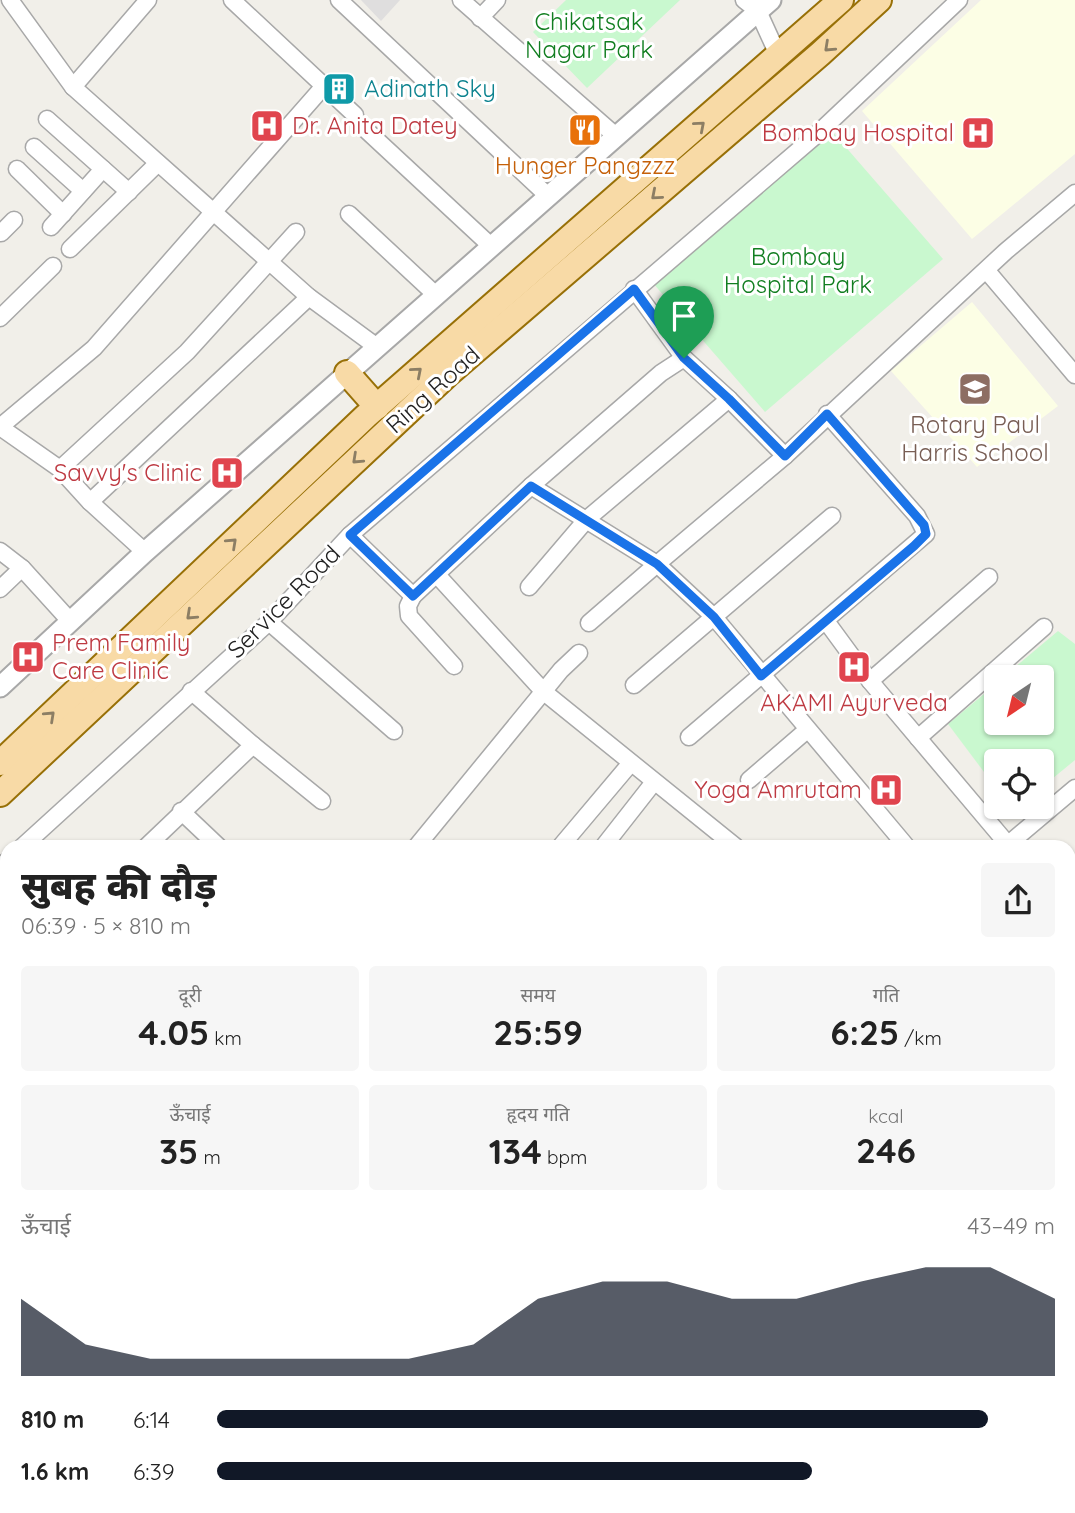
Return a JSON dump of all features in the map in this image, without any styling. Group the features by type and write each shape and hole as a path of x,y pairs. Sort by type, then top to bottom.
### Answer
{"main road":[{"name":"Ring Road","path":"0,763 377,407 842,0"},
{"name":"Ring Road","path":"0,794 447,375 820,54 878,0"},
{"path":"347,373 377,407"}],"street":[{"path":"10,0 73,87 309,297 377,347"},
{"path":"73,87 148,0"},
{"path":"461,0 617,136"},
{"path":"480,18 498,0"},
{"name":"Service Road","path":"29,840 269,622 350,535 814,137 959,0"},
{"path":"242,3 355,114"},
{"path":"348,3 548,196"},
{"path":"0,687 145,552 617,136 758,4 779,57"},
{"path":"145,552 90,502 60,469 0,427 94,348 324,86"},
{"path":"47,119 128,192"},
{"path":"365,129 491,246"},
{"path":"34,146 83,191"},
{"path":"70,249 158,163"},
{"path":"17,169 63,214"},
{"path":"51,227 103,169"},
{"path":"589,623 785,456 827,414 1075,193"},
{"path":"349,214 437,296"},
{"path":"0,233 14,220"},
{"path":"60,469 187,352 296,232"},
{"path":"0,318 53,266"},
{"path":"987,271 1075,375"},
{"path":"634,289 684,358 785,456"},
{"path":"90,502 309,297"},
{"path":"454,666 409,616 408,606 413,596 438,576 531,486 661,373 684,358"},
{"path":"529,587 587,519 729,399"},
{"path":"688,737 926,534 924,525 917,516 827,414"},
{"path":"531,486 657,564 714,617 901,840"},
{"path":"634,685 832,516"},
{"path":"350,535 413,596"},
{"path":"0,551 22,568 71,622"},
{"path":"0,589 22,568"},
{"path":"438,576 544,692 654,782 717,840"},
{"path":"870,681 989,577"},
{"path":"826,621 870,681 1002,840"},
{"path":"269,622 394,731"},
{"path":"918,738 1044,627"},
{"path":"422,840 579,653"},
{"path":"191,691 322,801"},
{"path":"749,780 807,730"},
{"path":"152,840 253,745"},
{"path":"566,840 630,764"},
{"path":"608,840 654,782"},
{"path":"1014,840 1075,788"},
{"path":"181,811 212,840"},
{"path":"35,834 41,840"}],"shaded area":[{"path":"361,0 400,0 381,21"},
{"name":"Bombay Hospital","path":"981,0 1075,0 1075,154 972,239 862,111"},
{"name":"Rotary Paul Harris School","path":"972,302 1058,406 977,467 891,371"}],"green space":[{"name":"Chikatsak Nagar Park","path":"566,0 680,0 587,88 533,32"},
{"name":"Bombay Hospital Park","path":"830,129 943,259 765,412 652,282"},
{"path":"1058,631 1075,644 1075,760 1054,777 1054,749 984,749 984,772 948,724 984,694 984,735 1054,735 1054,665 1017,665"}],"place":[{"name":"Adinath Sky","path":"339,89"},
{"name":"Dr. Anita Datey","path":"267,126"},
{"name":"Hunger Pangzzz","path":"585,130"},
{"name":"Bombay Hospital","path":"978,133"},
{"name":"Rotary Paul Harris School","path":"975,389"},
{"name":"Savvy's Clinic","path":"227,473"},
{"name":"Prem Family Care Clinic","path":"28,657"},
{"name":"AKAMI Ayurveda","path":"854,667"},
{"name":"Yoga Amrutam","path":"886,790"}],"route":[{"path":"634,289 684,358 785,456 827,414 924,525 926,534 914,546 761,676 714,617 657,564 531,486 438,576 413,596 350,535 634,289"}]}
